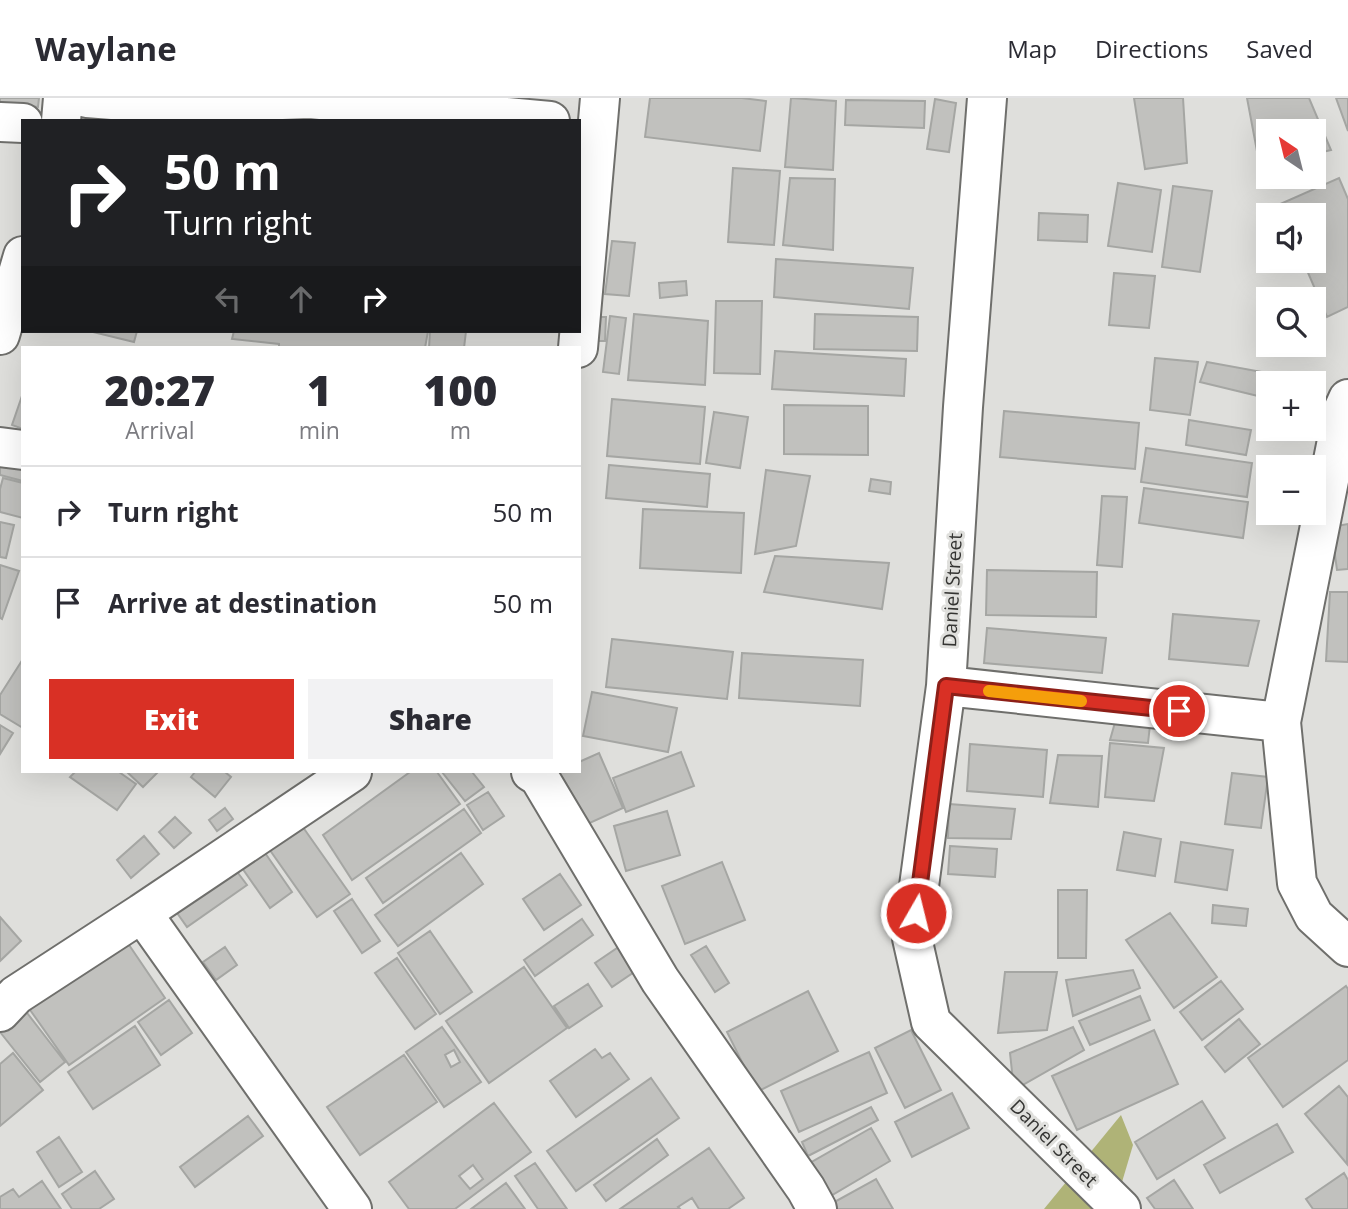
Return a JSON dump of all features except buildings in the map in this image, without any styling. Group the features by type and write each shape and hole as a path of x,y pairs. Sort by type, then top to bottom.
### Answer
{"street":[{"path":"61,119 63,98"},
{"path":"87,98 163,104 310,99 528,119"},
{"name":"Daniel Street","path":"986,98 946,686 912,938 931,1022 1121,1209"},
{"path":"581,298 592,116"},
{"path":"0,122 21,123"},
{"path":"0,335 21,263"},
{"path":"1348,399 1343,410 1281,722 1297,883 1314,916 1348,947"},
{"path":"0,447 21,450"},
{"path":"946,686 1281,722"},
{"path":"0,1012 16,995 351,773"},
{"path":"536,774 660,980 806,1189 817,1209"},
{"path":"142,913 352,1209"}],"green space":[{"path":"1121,1115 1133,1145 1114,1209 1044,1209"}],"slow traffic":[{"path":"989,691 1081,701"}],"route":[{"path":"916,913 946,686 1179,711"}]}
